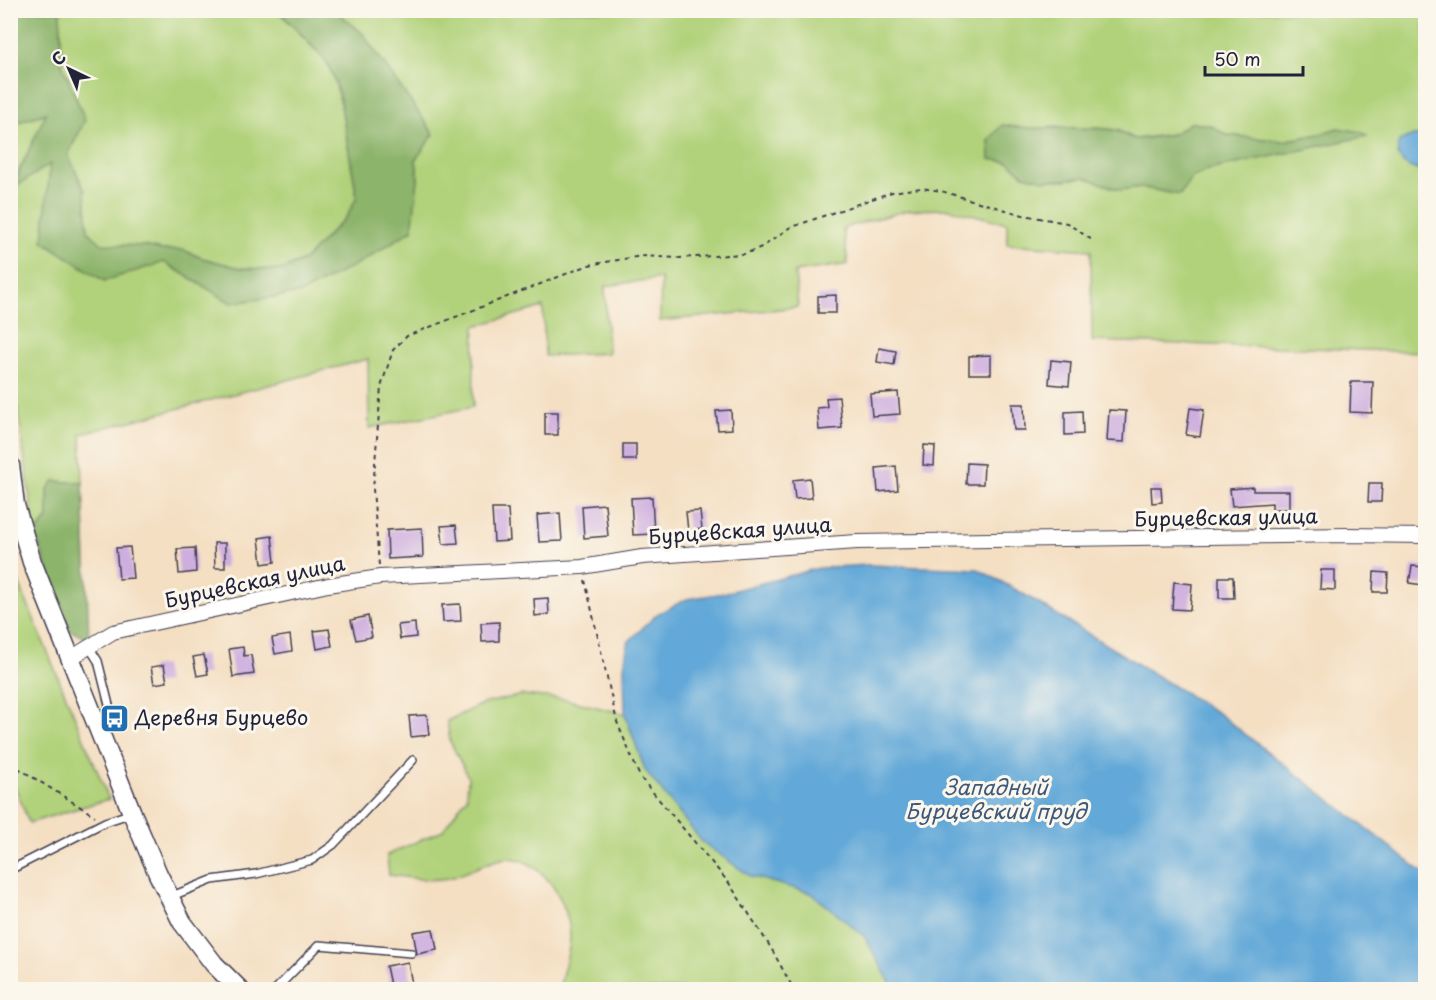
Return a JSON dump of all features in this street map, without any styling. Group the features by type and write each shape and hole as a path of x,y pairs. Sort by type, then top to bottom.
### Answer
{"street":[{"path":"10,465 15,505 32,562 132,813 182,922 214,964 240,990"},
{"name":"Бурцевская улица","path":"71,658 113,632 328,585 380,577 582,567 642,557 857,542 1347,535 1425,536"}],"lane":[{"path":"89,647 98,661 110,705 104,741"},
{"path":"169,897 212,880 256,874 312,860 333,845 413,760"},
{"path":"10,870 105,822 132,813"},
{"path":"274,990 319,945 411,953"}],"path":[{"path":"380,577 373,489 381,387 393,350 407,336 589,265 640,256 680,258 745,254 764,246 789,228 892,192 921,188 941,191 1023,215 1067,223 1092,240"},
{"path":"582,567 617,722 640,777 729,883 771,948 794,990"},
{"path":"10,763 105,822"}],"green space":[{"path":"11,10 60,11 62,64 85,120 68,155 85,191 88,231 102,244 183,250 202,258 240,268 281,270 304,260 347,216 357,197 335,81 327,62 278,10 336,11 362,33 434,134 416,159 418,180 412,230 364,260 302,293 231,303 164,262 104,281 43,241 50,164 11,190 46,113 11,124"},
{"path":"60,11 278,11 327,62 335,81 357,197 347,216 304,260 281,270 240,268 202,258 183,250 102,245 88,231 85,191 68,155 85,120 62,64"},
{"path":"336,11 1425,11 1425,135 1409,137 1417,170 1425,171 1425,352 1092,341 1091,250 1007,244 1007,223 950,209 908,210 843,228 848,264 795,272 798,307 660,321 661,278 605,286 608,353 545,356 543,307 475,326 473,407 369,428 368,359 81,434 83,483 54,481 48,489 48,518 35,534 11,360 10,190 50,164 103,280 164,262 232,303 303,293 418,180 416,159 362,33","holes":["1190,123 1210,125 1226,135 1283,141 1338,128 1366,136 1208,170 1191,178 1179,195 1140,187 1120,190 1084,177 1064,180 1024,175 1009,162 990,159 1003,125 1021,129 1059,127 1118,130 1135,139 1173,134"]},
{"path":"47,113 11,187 11,124"},
{"path":"1190,123 1210,125 1226,135 1283,141 1338,128 1361,132 1367,136 1208,170 1191,178 1180,195 1140,187 1120,190 1084,177 1044,180 1024,175 1009,162 990,159 989,140 1002,125 1113,130 1138,139 1172,134"},
{"path":"54,481 83,483 89,640 71,631 35,534 48,518 48,489"},
{"path":"10,562 109,799 29,823 11,776"},
{"path":"522,695 564,699 625,714 645,770 750,876 811,892 864,936 894,989 560,989 570,940 566,912 551,884 529,864 516,859 501,859 449,878 434,880 389,875 387,855 443,830 467,797 468,777 450,741 447,721 482,704"}],"water":[{"path":"1426,135 1425,171 1407,166 1398,154 1399,141"},
{"name":"Западный Бурцевский пруд","path":"868,565 978,569 1020,592 1218,713 1425,874 1425,989 894,989 864,936 811,893 750,876 702,842 645,770 625,714 624,667 628,642 657,614 687,599 724,593 819,568"}],"building":[{"path":"836,295 836,313 818,313 818,296"},
{"path":"879,348 896,351 894,365 877,362"},
{"path":"991,355 991,374 969,374 969,356"},
{"path":"1051,360 1071,362 1069,386 1049,384"},
{"path":"1351,382 1373,382 1372,413 1350,412"},
{"path":"898,392 900,414 872,416 870,394"},
{"path":"839,397 842,428 819,430 817,408 827,407 826,398"},
{"path":"1012,404 1024,404 1025,430 1014,430"},
{"path":"1190,408 1204,410 1200,437 1186,435"},
{"path":"731,410 732,429 718,430 716,411"},
{"path":"1109,410 1126,411 1124,442 1107,441"},
{"path":"1082,411 1083,434 1065,435 1065,412"},
{"path":"545,412 558,412 558,435 545,435"},
{"path":"623,444 636,444 636,460 623,460"},
{"path":"924,445 935,446 934,466 923,465"},
{"path":"967,463 984,464 983,484 966,484"},
{"path":"896,466 898,490 878,492 876,468"},
{"path":"810,478 812,498 795,499 793,480"},
{"path":"1369,483 1382,483 1381,502 1368,502"},
{"path":"1151,487 1161,487 1162,502 1152,503"},
{"path":"1253,487 1253,491 1289,491 1289,509 1272,509 1272,503 1232,506 1230,489"},
{"path":"652,497 654,534 633,535 631,498"},
{"path":"605,504 608,536 584,538 582,506"},
{"path":"492,509 508,509 510,541 494,542"},
{"path":"700,511 702,529 688,531 686,512"},
{"path":"560,513 562,541 539,542 537,515"},
{"path":"456,525 458,543 443,544 441,526"},
{"path":"422,528 423,557 388,559 387,530"},
{"path":"272,536 275,562 262,564 259,538"},
{"path":"214,543 225,543 225,568 215,568"},
{"path":"130,547 133,578 119,579 116,548"},
{"path":"195,548 196,572 179,574 177,549"},
{"path":"1412,566 1425,567 1423,585 1409,583"},
{"path":"1321,570 1335,570 1335,590 1320,589"},
{"path":"1374,572 1388,573 1387,592 1373,592"},
{"path":"1219,577 1233,577 1234,598 1219,598"},
{"path":"1174,582 1192,584 1190,610 1172,609"},
{"path":"548,598 549,614 535,616 534,599"},
{"path":"460,604 461,621 443,622 442,605"},
{"path":"368,616 372,637 356,640 351,620"},
{"path":"499,622 499,641 482,642 481,623"},
{"path":"415,623 416,637 400,639 398,625"},
{"path":"329,629 332,646 317,649 314,631"},
{"path":"290,635 292,651 275,654 272,638"},
{"path":"243,647 244,656 251,655 254,674 233,677 229,649"},
{"path":"204,655 208,674 197,676 193,657"},
{"path":"164,665 167,682 154,684 151,667"},
{"path":"427,715 429,735 411,737 409,716"},
{"path":"433,929 437,950 417,954 413,932"},
{"path":"408,962 413,990 391,990 386,966"}],"place":[{"name":"Деревня Бурцево","path":"114,718"}]}
